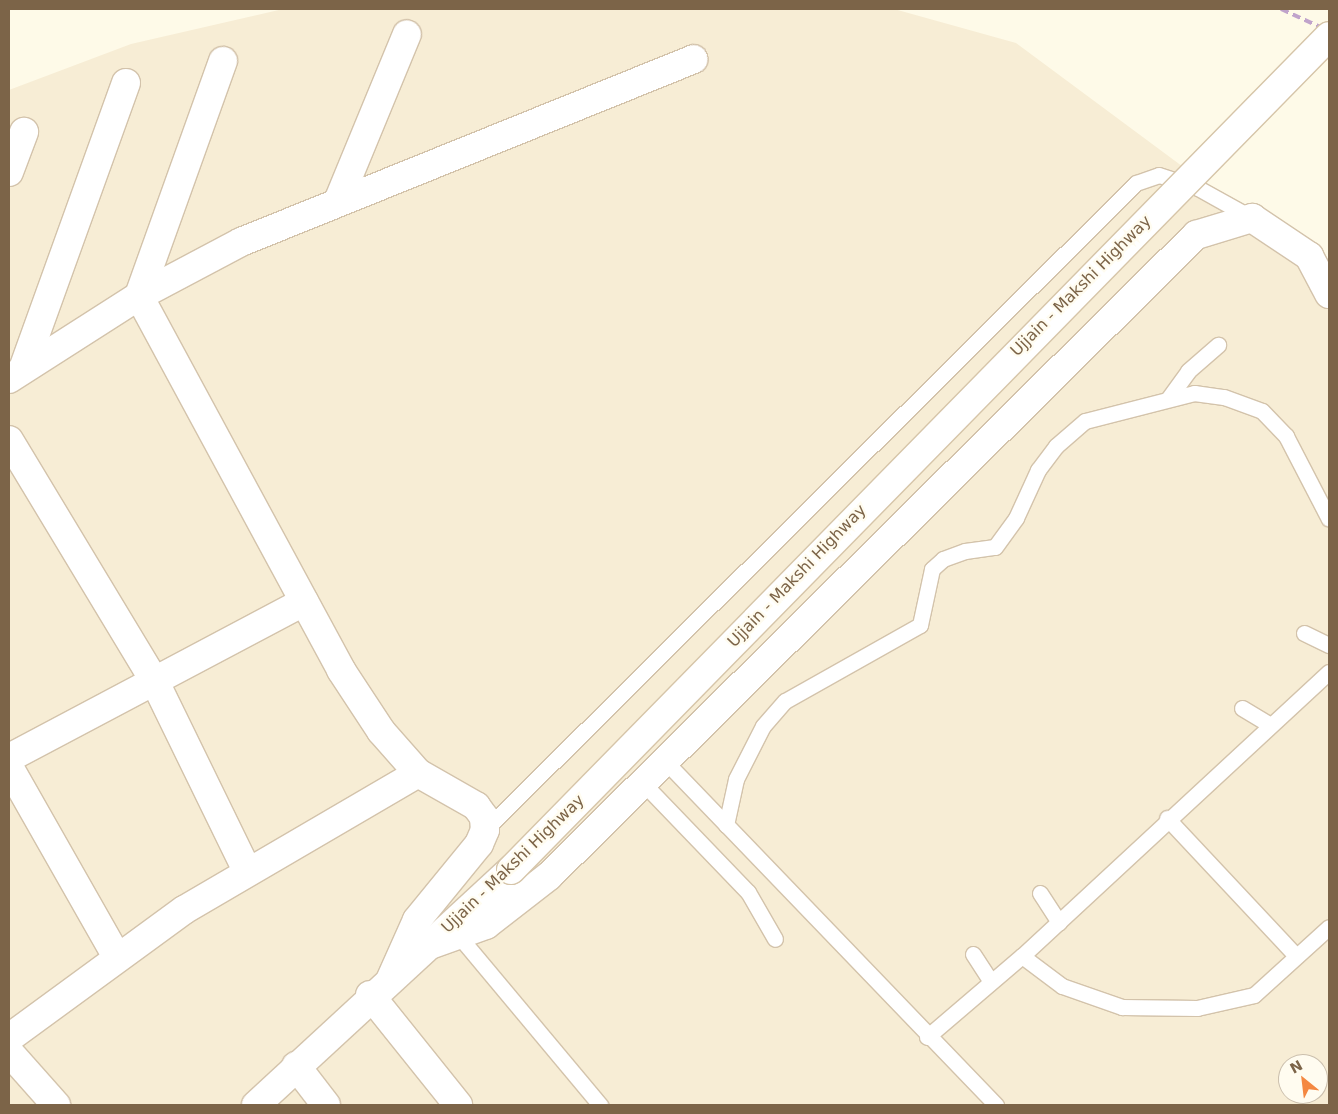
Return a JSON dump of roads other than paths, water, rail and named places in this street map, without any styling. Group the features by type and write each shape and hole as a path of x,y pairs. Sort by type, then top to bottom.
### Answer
{"street":[{"path":"339,199 407,34"},
{"name":"Ujjain - Makshi Highway","path":"256,1105 370,995 512,870 1329,36"},
{"path":"16,374 139,296 241,242 339,199 421,171 693,59"},
{"path":"223,61 139,296 304,602 381,731 418,772 476,806 485,830 479,844 417,920 391,978"},
{"path":"16,374 126,83"},
{"path":"9,172 24,132"},
{"path":"426,947 486,925 518,905 1143,283 1196,235 1252,218 1309,256 1329,294"},
{"path":"9,440 155,682 247,871"},
{"path":"9,758 304,602"},
{"path":"9,767 117,957"},
{"path":"9,1038 117,957 247,871 418,772"},
{"path":"370,995 458,1105"},
{"path":"9,1052 56,1105"},
{"path":"296,1066 326,1105"}],"lane":[{"path":"485,830 1136,183 1159,175 1198,188 1252,218"},
{"path":"1168,399 1188,371 1218,345"},
{"path":"726,825 736,779 763,726 785,701 920,625 932,569 943,559 965,551 995,547 1016,518 1038,470 1056,446 1085,421 1194,393 1224,397 1262,412 1286,436 1329,519"},
{"path":"1304,633 1329,646"},
{"path":"927,1037 1022,956 1167,818 1329,672"},
{"path":"1242,708 1270,725"},
{"path":"664,760 927,1037 996,1105"},
{"path":"642,782 748,892 775,939"},
{"path":"1167,818 1296,956"},
{"path":"1040,893 1058,922"},
{"path":"1022,956 1062,986 1122,1007 1198,1008 1254,996 1329,927"},
{"path":"458,935 600,1105"},
{"path":"973,954 991,982"}],"railway":[{"path":"1281,9 1329,31"}]}
